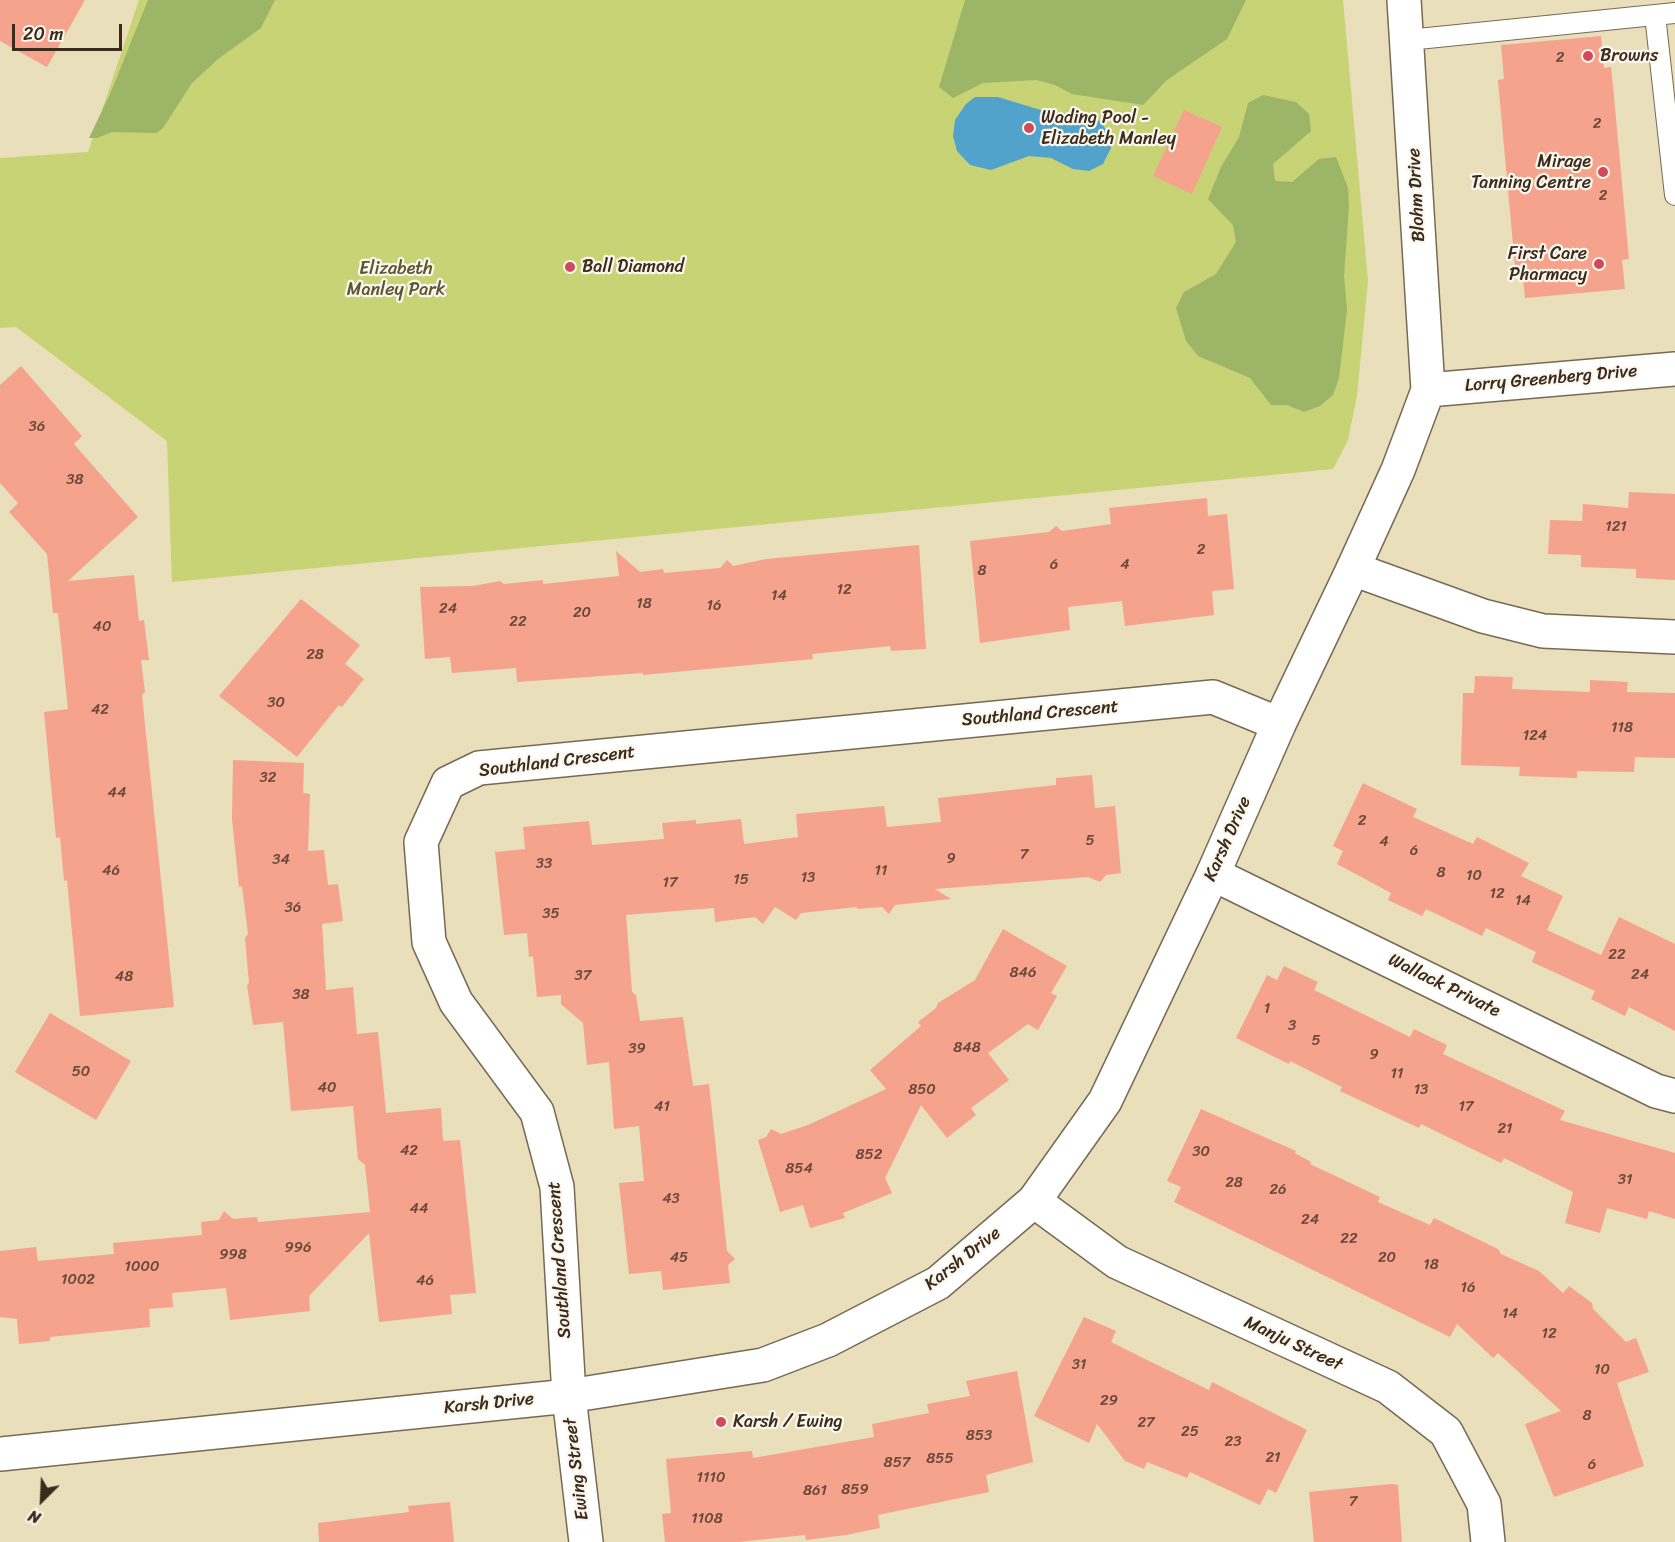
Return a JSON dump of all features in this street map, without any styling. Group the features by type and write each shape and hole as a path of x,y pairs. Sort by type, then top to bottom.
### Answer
{"street":[{"name":"Blohm Drive","path":"1404,0 1428,390"},
{"name":"Lorry Greenberg Drive","path":"1428,390 1675,369"},
{"name":"Karsh Drive","path":"0,1454 569,1396 763,1365 828,1340 938,1283 1034,1201 1105,1101 1213,874 1279,724 1398,470 1428,390"},
{"path":"1353,569 1484,616 1543,631 1675,637"},
{"name":"Southland Crescent","path":"569,1396 557,1187 537,1112 456,1002 429,942 421,842 448,783 479,768 1213,698 1279,724"},
{"name":"Wallack Private","path":"1213,874 1656,1091 1675,1096"},
{"name":"Manju Street","path":"1034,1201 1117,1262 1388,1388 1446,1432 1484,1504 1488,1542"},
{"name":"Ewing Street","path":"569,1396 586,1542"}],"lane":[{"path":"1408,40 1675,13"},
{"path":"1655,15 1675,195"}],"green space":[{"name":"Elizabeth Manley Park","path":"139,0 1343,0 1368,281 1357,396 1348,440 1333,469 172,582 167,441 16,327 0,328 0,158 88,152"},
{"path":"148,0 275,0 261,28 218,59 192,83 163,128 156,133 112,132 97,138 89,138 110,94"},
{"path":"965,0 1246,0 1227,39 1167,80 1143,105 1072,94 1055,85 1036,80 983,83 953,98 939,87"},
{"path":"1263,95 1296,102 1309,114 1311,131 1273,164 1275,181 1292,182 1319,159 1336,157 1348,188 1349,206 1344,276 1347,310 1339,378 1333,395 1320,406 1304,412 1287,405 1271,405 1250,378 1198,356 1186,341 1176,308 1184,292 1216,274 1236,242 1233,225 1208,199 1221,167 1239,137 1248,103"}],"water":[{"name":"Wading Pool - Elizabeth Manley","path":"975,97 998,97 1044,111 1085,115 1100,121 1109,134 1111,148 1103,164 1089,171 1073,169 1051,158 1029,156 991,170 970,165 957,151 953,136 955,120 966,104"}],"building":[{"path":"0,0 85,0 47,67 0,41"},
{"path":"1601,36 1604,68 1611,67 1613,86 1629,259 1622,260 1625,289 1525,298 1522,265 1515,266 1498,80 1504,79 1501,45"},
{"path":"1184,110 1222,127 1192,194 1153,176"},
{"path":"21,366 82,436 74,444 138,517 68,581 134,575 139,621 144,620 149,660 141,660 145,692 142,695 174,1007 80,1016 67,880 64,881 60,837 56,838 44,712 68,709 58,613 53,613 47,554 9,512 18,503 0,483 0,385"},
{"path":"1629,492 1675,494 1675,580 1636,578 1636,569 1581,567 1581,555 1548,554 1550,520 1582,521 1583,504 1628,508"},
{"path":"1207,498 1208,516 1227,514 1234,589 1212,591 1214,615 1125,626 1122,601 1068,607 1070,630 980,643 970,541 1049,532 1056,526 1062,531 1111,524 1109,508"},
{"path":"919,545 926,649 891,651 890,646 812,654 813,659 643,675 643,673 517,682 516,668 452,673 450,657 425,659 420,587 473,586 500,581 504,584 543,580 543,584 619,576 616,551 640,572 663,569 664,573 720,568 727,560 733,566 766,559"},
{"path":"301,599 360,645 345,664 364,679 342,707 339,705 297,757 219,696"},
{"path":"1475,676 1513,677 1512,689 1590,692 1590,680 1628,682 1627,692 1675,693 1675,758 1635,757 1634,772 1577,771 1577,778 1519,776 1520,767 1461,765 1463,693 1474,693"},
{"path":"233,760 304,763 303,793 310,794 308,851 324,850 328,885 338,884 343,921 322,924 326,990 353,987 357,1034 378,1032 386,1113 441,1108 443,1141 460,1140 476,1293 450,1295 452,1314 379,1322 369,1233 309,1296 310,1311 230,1320 226,1288 172,1293 173,1307 149,1309 150,1327 50,1337 50,1341 19,1344 17,1319 0,1317 0,1251 36,1247 38,1261 114,1254 113,1243 202,1235 201,1222 219,1220 224,1211 233,1219 257,1217 258,1222 370,1212 365,1165 358,1159 353,1106 291,1111 283,1022 253,1025 247,985 249,983 245,938 248,934 242,886 239,887 232,819"},
{"path":"1092,775 1095,808 1115,806 1121,873 1106,875 1100,882 1088,877 935,889 951,899 895,905 889,914 882,907 857,909 857,907 801,913 796,920 775,907 763,924 755,917 715,922 714,908 626,915 632,992 636,995 640,1021 683,1017 693,1086 709,1084 727,1251 735,1259 728,1265 730,1283 663,1290 661,1271 629,1274 619,1183 644,1181 639,1126 614,1129 609,1062 587,1065 583,1023 561,1004 561,995 537,997 533,956 529,957 527,933 504,935 495,852 525,849 523,827 589,821 592,845 664,839 662,823 696,820 696,824 741,819 744,844 798,837 796,814 884,806 887,827 941,822 938,798 1056,785 1056,778"},
{"path":"1363,783 1417,809 1413,817 1473,844 1477,837 1529,863 1521,876 1563,896 1547,930 1601,955 1619,917 1675,944 1675,1031 1629,1007 1625,1016 1591,999 1595,991 1532,962 1536,952 1486,928 1482,936 1426,909 1422,916 1388,900 1391,893 1337,864 1343,851 1333,846"},
{"path":"1003,929 1067,966 1051,993 1057,996 1038,1030 1028,1024 988,1053 1009,1080 971,1108 976,1115 947,1138 921,1105 885,1178 892,1193 843,1213 845,1218 810,1228 803,1205 780,1212 758,1140 766,1137 771,1129 781,1134 808,1125 886,1089 870,1070 921,1026 918,1022 936,1008 938,1003 975,980"},
{"path":"1284,966 1318,982 1314,990 1410,1037 1414,1029 1447,1045 1443,1054 1565,1111 1560,1120 1675,1153 1675,1219 1649,1211 1647,1219 1607,1208 1600,1233 1565,1223 1573,1192 1504,1158 1501,1163 1421,1124 1419,1128 1340,1091 1342,1087 1290,1061 1289,1064 1236,1038 1267,975 1277,980"},
{"path":"50,1013 131,1061 96,1120 15,1072"},
{"path":"1201,1109 1296,1151 1295,1153 1311,1162 1310,1164 1380,1197 1378,1202 1430,1225 1434,1218 1498,1249 1501,1254 1539,1271 1563,1293 1569,1286 1592,1303 1593,1309 1626,1342 1636,1338 1649,1372 1617,1383 1644,1466 1554,1497 1525,1424 1561,1411 1498,1353 1493,1358 1457,1324 1450,1337 1174,1202 1181,1187 1167,1181"},
{"path":"1084,1317 1116,1331 1111,1342 1209,1390 1212,1382 1307,1430 1276,1493 1268,1489 1260,1505 1190,1472 1187,1478 1147,1462 1144,1469 1125,1461 1097,1424 1089,1443 1034,1416"},
{"path":"1017,1371 1033,1462 986,1475 989,1492 878,1515 880,1528 846,1535 806,1540 805,1535 739,1542 665,1542 662,1514 671,1513 666,1459 752,1451 753,1458 874,1437 872,1424 929,1413 927,1404 970,1396 966,1381"},
{"path":"1398,1485 1402,1542 1314,1542 1309,1492"},
{"path":"450,1502 454,1542 319,1542 318,1523 409,1512 408,1506"}],"place":[{"name":"Browns","path":"1588,56"},
{"name":"Wading Pool - Elizabeth Manley","path":"1029,128"},
{"name":"Mirage Tanning Centre","path":"1603,172"},
{"name":"First Care Pharmacy","path":"1599,264"},
{"name":"Ball Diamond","path":"570,267"},
{"name":"Karsh / Ewing","path":"721,1422"}]}
